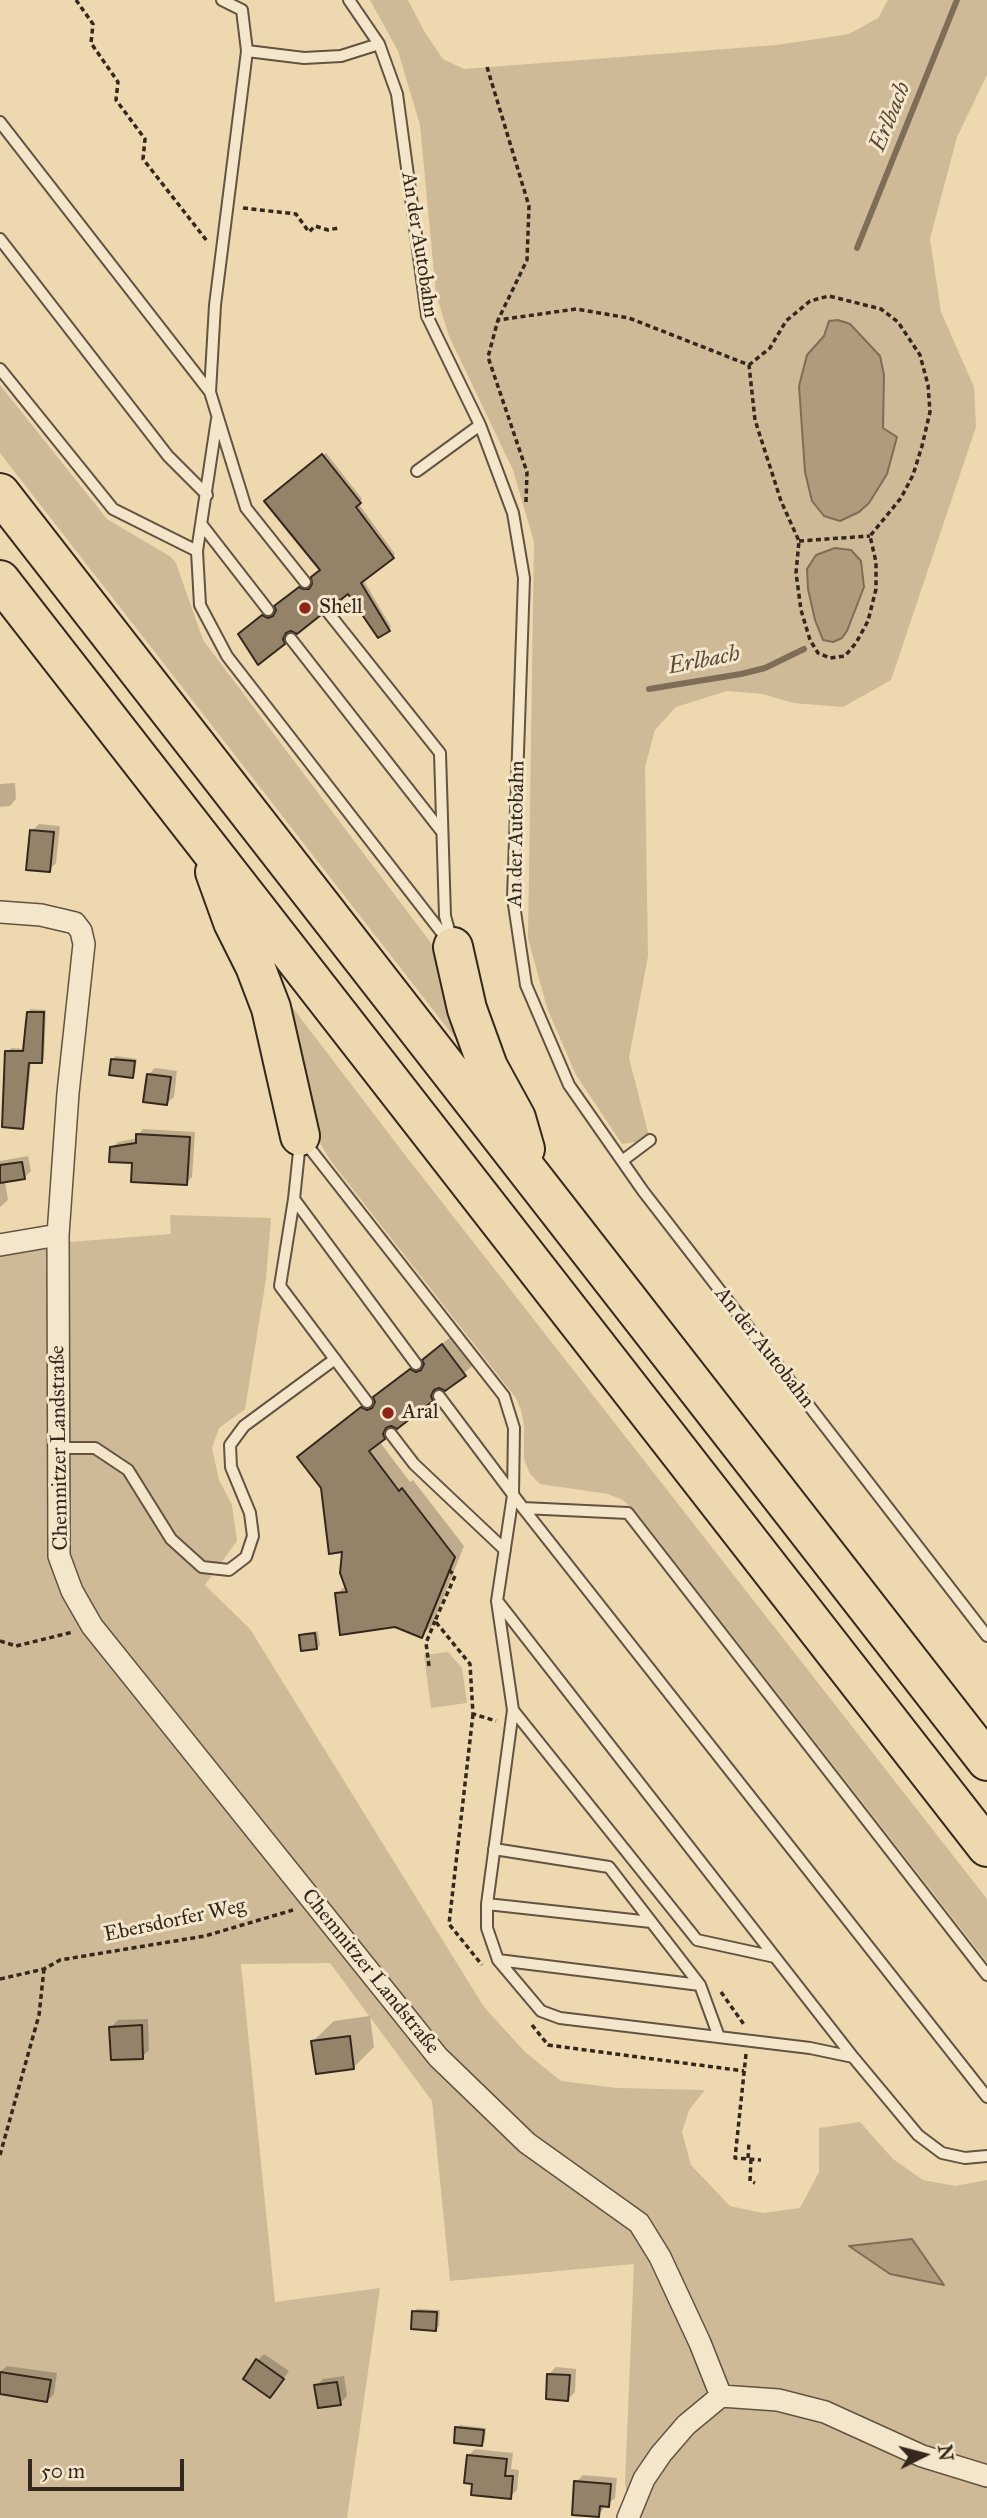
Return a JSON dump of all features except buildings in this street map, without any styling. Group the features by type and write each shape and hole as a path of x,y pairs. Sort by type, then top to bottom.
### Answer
{"highway":[{"path":"0,493 987,1761"},
{"path":"0,579 987,1847"},
{"path":"203,841 233,922 271,1008 300,1136"},
{"path":"453,947 467,1009 488,1067 516,1118 532,1178"}],"street":[{"name":"Chemnitzer Landstraße","path":"0,912 41,915 75,923 85,944 68,1093 58,1235 59,1556 72,1591 92,1626 314,1904 448,2066 527,2143 639,2223 660,2257 700,2343 720,2396"},
{"path":"0,1245 58,1235"},
{"path":"628,2518 644,2479 662,2454 686,2425 720,2396 778,2400 825,2412 922,2456 987,2476"}],"lane":[{"path":"222,0 242,10 247,51 215,305 210,392 246,508 304,582"},
{"name":"An der Autobahn","path":"349,0 379,44 397,93 427,316 480,425 513,513 524,578 513,898 526,985 569,1086 622,1161 987,1636"},
{"path":"247,51 304,58 341,56 379,44"},
{"path":"0,122 210,392"},
{"path":"0,239 168,456 206,495"},
{"path":"0,369 113,509 197,551"},
{"path":"217,416 197,551 200,605 227,656 453,947"},
{"path":"417,471 480,425"},
{"path":"202,525 268,610"},
{"path":"327,611 440,753 445,916 453,947"},
{"path":"291,639 442,832"},
{"path":"300,1136 280,1286 367,1402"},
{"path":"300,1136 504,1396 514,1428 513,1495 497,1601 513,1710 487,1904 487,1927 498,1960 541,2011 560,2018 810,2049 853,2057"},
{"path":"622,1161 650,1140"},
{"path":"293,1199 416,1364"},
{"path":"60,1448 95,1448 128,1470 171,1539 202,1567 229,1570 246,1557 253,1536 250,1513 232,1467 230,1445 244,1426 335,1359"},
{"path":"439,1396 523,1508 987,2097"},
{"path":"391,1434 414,1464 505,1550"},
{"path":"523,1508 628,1513 987,1975"},
{"path":"497,1601 853,2057 918,2136 942,2153 965,2158 987,2156"},
{"path":"513,1710 697,1940 775,1957"},
{"path":"494,1849 609,1867 700,1985 719,2037"},
{"path":"487,1904 651,1922"},
{"path":"498,1960 700,1985"}],"path":[{"path":"76,0 93,24 91,43 118,82 116,100 145,139 143,159 221,260"},
{"path":"486,67 530,206 527,260 498,320 488,357 527,472 526,512"},
{"path":"227,206 296,215 309,232 315,226 328,230 338,228"},
{"path":"749,365 770,348 786,321 810,301 829,296 881,309 898,322 920,355 928,384 930,412 914,475 901,498 870,536 799,541"},
{"path":"498,320 576,309 629,318 749,365"},
{"path":"749,365 755,420 781,501 799,541 796,573 801,610 810,640 818,653 830,658 845,656 868,621 876,589 876,562 870,536"},
{"path":"429,1666 426,1643 435,1621"},
{"path":"0,1641 16,1646 92,1626"},
{"name":"Ebersdorfer Weg","path":"0,1979 44,1969 61,1960 205,1936 314,1904"},
{"path":"0,2155 39,2015 44,1969"},
{"path":"750,2143 750,2181 755,2183"}],"shaded area":[{"path":"370,0 408,0 443,59 464,69 777,45 849,34 878,18 888,0 987,0 987,75 957,137 930,239 941,312 974,387 976,427 891,680 843,707 793,703 763,694 727,691 676,707 655,730 645,767 648,956 629,1058 650,1140 622,1144 576,1075 547,1008 528,938 534,542 513,470 449,336 436,294 420,125 398,51","holes":["838,320 850,324 880,356 884,375 883,428 812,501 805,472 801,426 807,355","807,569 864,587 847,631 815,620 808,589"]},
{"path":"838,320 850,324 880,356 884,375 883,428 897,437 887,474 869,503 859,512 840,521 824,516 812,501 805,472 799,386 807,355 824,336 829,321"},
{"path":"0,385 107,519 171,557 176,563 203,640 431,943 441,963 461,1039 455,1038 0,453"},
{"path":"835,548 851,550 861,561 864,587 847,631 842,638 833,642 823,640 815,620 808,589 807,569 816,555"},
{"path":"267,974 402,1151 987,1899 987,1962 638,1514 623,1500 608,1494 540,1484 530,1474 524,1459 524,1425 516,1398 330,1160 311,1127"},
{"path":"170,1215 271,1218 266,1279 245,1409 219,1428 212,1448 219,1480 232,1505 237,1541 205,1585 250,1629 484,2007 525,2052 561,2081 617,2088 705,2090 689,2110 682,2132 691,2165 730,2206 763,2213 800,2208 819,2172 819,2128 860,2122 893,2159 923,2180 955,2186 987,2180 987,2518 632,2518 625,2484 634,2264 450,2281 432,2101 330,1963 241,1964 275,2302 380,2288 347,2518 0,2518 0,1252 44,1244 171,1234"},
{"path":"448,1652 462,1668 467,1703 431,1708 424,1655"},
{"path":"912,2239 944,2285 890,2274 849,2246"}],"waterway":[{"name":"Erlbach","path":"857,248 957,0"},
{"name":"Erlbach","path":"649,689 765,668 804,649"}],"place":[{"name":"Shell","path":"305,608"},
{"name":"Aral","path":"388,1413"}]}
